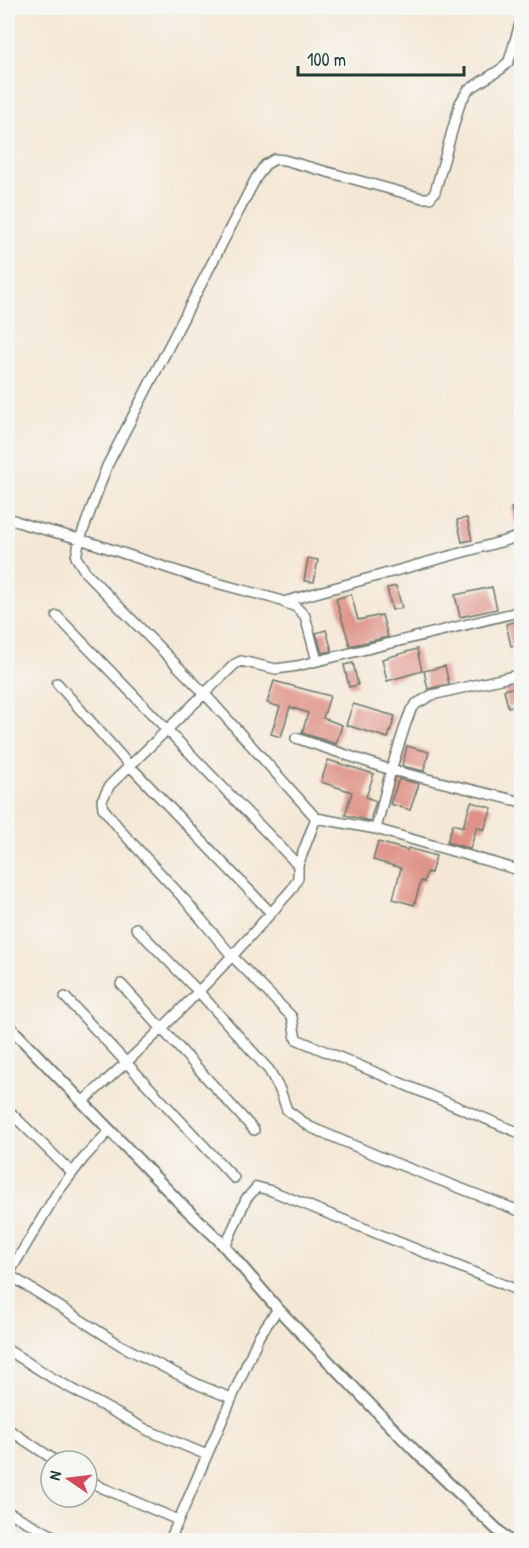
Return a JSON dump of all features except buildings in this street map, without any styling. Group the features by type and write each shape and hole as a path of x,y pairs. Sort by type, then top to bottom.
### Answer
{"street":[{"path":"522,17 509,61 501,69 468,90 460,103 435,192 430,198 422,198 284,160 275,159 265,165 256,178 107,466 80,538 76,556 86,573 204,693 316,818 376,829 522,871"},
{"path":"8,518 80,538 198,578 296,607 305,616 317,661"},
{"path":"283,602 522,536"},
{"path":"522,611 276,669 241,661 235,664 166,729 104,793 104,808 123,833 232,956 292,1017 296,1039 522,1134"},
{"path":"57,616 298,865"},
{"path":"376,829 391,770 411,710 422,699 522,674"},
{"path":"57,683 129,765 271,914"},
{"path":"296,738 391,770 522,802"},
{"path":"82,1102 128,1063 232,956 292,889 298,878 298,865 316,818"},
{"path":"136,928 198,991 269,1070 280,1090 287,1110 310,1127 522,1212"},
{"path":"121,984 254,1130"},
{"path":"65,997 234,1178"},
{"path":"8,1025 225,1247 278,1309 415,1451 508,1540"},
{"path":"8,1110 72,1173"},
{"path":"110,1130 72,1173 52,1200 8,1275 122,1346 199,1386 231,1398"},
{"path":"225,1247 246,1199 257,1187 272,1191 522,1292"},
{"path":"170,1540 259,1336 278,1309"},
{"path":"8,1350 54,1379 147,1430 207,1455"},
{"path":"8,1429 39,1450"},
{"path":"99,1486 178,1520"},
{"path":"8,1512 61,1540"}]}
